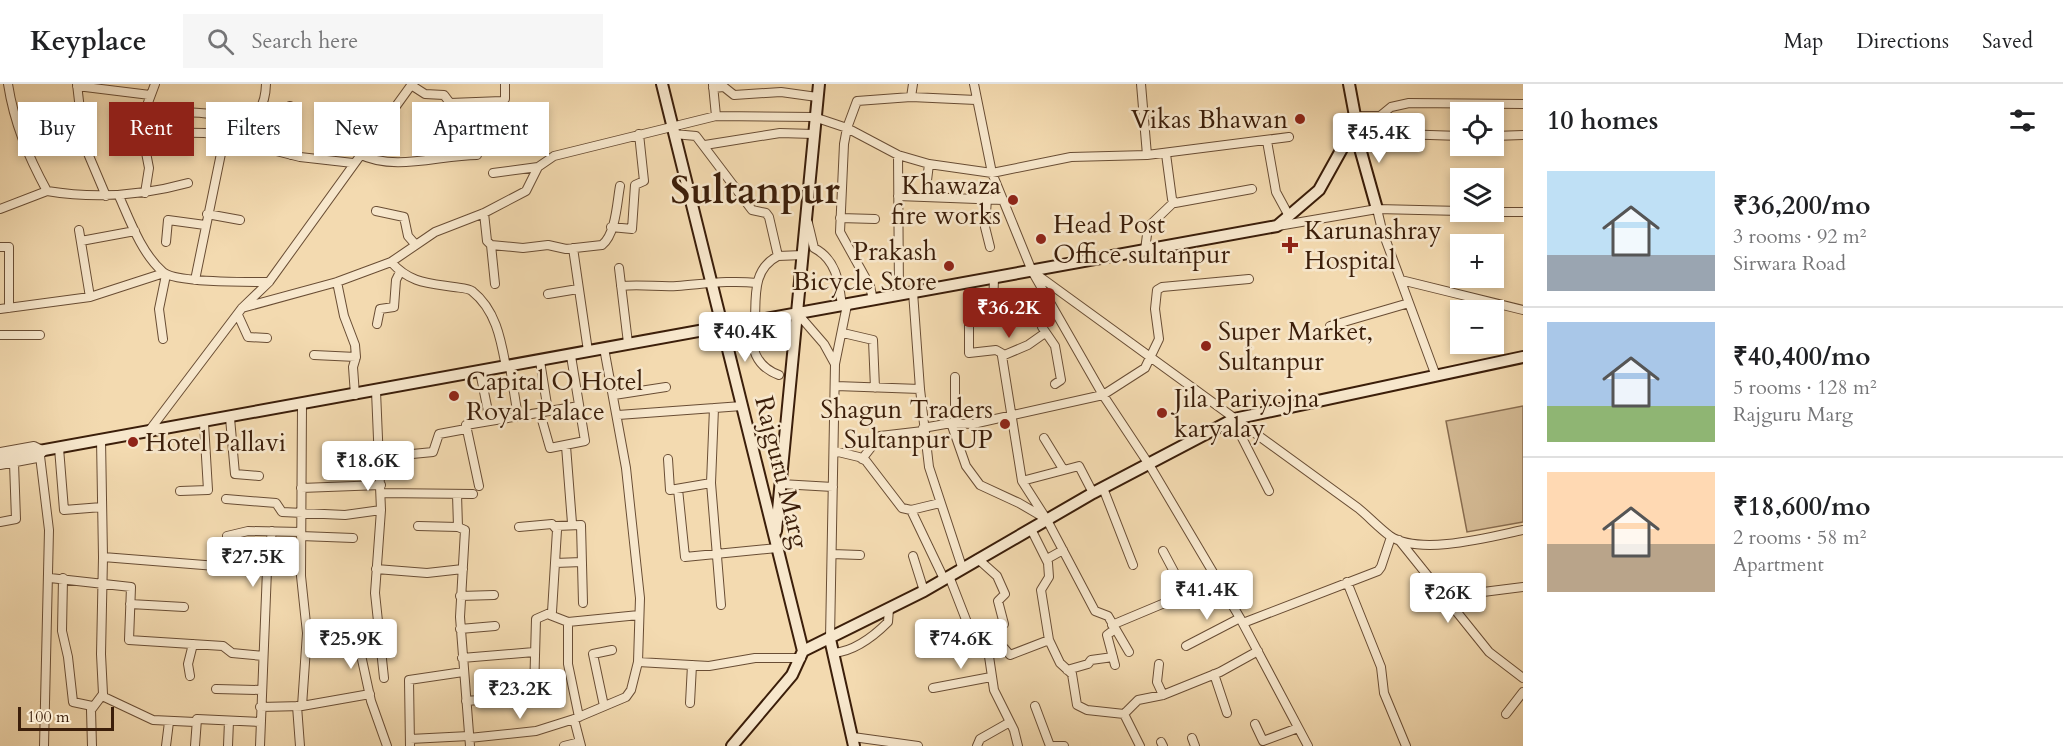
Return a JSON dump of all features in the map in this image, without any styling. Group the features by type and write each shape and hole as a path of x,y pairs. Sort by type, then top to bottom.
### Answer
{"street":[{"path":"8,84 17,124 29,157 47,191"},
{"path":"148,102 156,84"},
{"path":"262,102 266,84"},
{"path":"398,102 411,85 425,94 444,96 450,104 502,101 506,99 505,84"},
{"name":"Rajguru Marg","path":"662,84 802,654"},
{"path":"678,489 684,556 692,557 776,544 808,221 814,117 819,84"},
{"path":"911,97 913,84"},
{"path":"974,84 992,173 1043,297 1103,395 1150,465 1242,620 1308,746"},
{"path":"1141,84 1147,156"},
{"path":"1349,84 1354,122 1377,209 1436,375"},
{"path":"106,196 84,144 77,85 150,94"},
{"path":"716,117 713,86 726,88 734,96 781,92 817,97"},
{"path":"873,300 870,286 841,238 840,218 847,128 857,101 911,97 976,100"},
{"path":"1354,122 1380,117 1391,107 1409,103 1523,104"},
{"path":"493,173 538,167 561,153 639,135 673,130 716,117 814,117 847,128 898,154 929,164 992,173 1071,157 1147,156 1289,137"},
{"path":"1380,117 1390,131 1399,134 1450,136"},
{"path":"1277,226 1319,190 1354,122"},
{"path":"673,130 689,133 705,145 752,210 766,213 769,217 778,256"},
{"path":"705,145 780,133 813,134"},
{"path":"611,227 632,229 634,186 644,181 639,135"},
{"path":"1504,136 1523,135"},
{"path":"1267,141 1276,192 1289,216"},
{"path":"898,154 899,296"},
{"path":"1166,154 1174,202"},
{"path":"145,193 149,168 147,156"},
{"path":"195,280 220,156"},
{"path":"299,156 353,163"},
{"path":"148,431 240,311 269,282 358,156"},
{"path":"363,156 371,160 397,162 453,156"},
{"path":"925,196 929,164"},
{"path":"240,311 337,282 391,262 435,232 484,213 526,190 538,167"},
{"path":"0,209 47,191 119,196 145,193 188,183"},
{"path":"491,245 523,248 548,245 562,249 604,243 611,227 620,186"},
{"path":"1145,250 1148,227 1174,202 1252,189"},
{"path":"119,196 135,231 165,274 159,309 163,339"},
{"path":"898,196 1003,200"},
{"path":"987,199 984,223 990,247"},
{"path":"0,465 101,439 204,423 571,356 628,343 723,328 1277,226 1377,209 1450,211"},
{"path":"375,212 404,217 408,236 415,244"},
{"path":"1504,212 1523,212"},
{"path":"484,213 487,241 491,245 495,284"},
{"path":"207,214 240,220"},
{"path":"840,218 875,219"},
{"path":"166,242 168,220 205,225"},
{"path":"808,221 814,248 823,253 835,269 844,305 843,333 835,364 830,639 854,742 918,746"},
{"path":"79,230 90,297"},
{"path":"81,241 135,231"},
{"path":"0,248 9,247 9,308"},
{"path":"573,248 588,351"},
{"path":"779,375 767,370 757,359 752,322 757,283 763,269 778,256 803,255"},
{"path":"391,262 411,279 471,290 488,309 496,324 508,367 518,417"},
{"path":"619,268 628,343"},
{"path":"1032,271 1358,508 1391,537 1436,545 1478,540 1523,530"},
{"path":"377,324 380,309 394,307 396,280 400,272"},
{"path":"0,309 90,297 165,274 195,280 269,282"},
{"path":"993,309 994,278"},
{"path":"862,459 880,436 953,423 973,424 1103,395 1145,368 1159,339 1155,309 1157,290 1162,287 1249,279"},
{"path":"1401,280 1523,310"},
{"path":"337,282 344,316 354,340 356,357 353,367 356,395"},
{"path":"621,286 643,284 680,286 711,282 757,283"},
{"path":"548,294 578,290"},
{"path":"913,292 923,430 929,466 962,567"},
{"path":"1043,297 993,309 969,321 968,352 971,354 996,350 1003,354 1028,345 1045,333"},
{"path":"1043,297 1045,333 1055,346 1061,380 1055,384"},
{"path":"1330,326 1409,303"},
{"path":"240,311 249,337 267,338"},
{"path":"798,314 824,344 835,364"},
{"path":"843,333 873,340 875,388"},
{"path":"0,335 40,335"},
{"path":"463,672 409,681 410,743 469,740 541,730 577,718 626,697 631,690 638,662 640,598 618,415 604,348"},
{"path":"1003,354 1001,360 1022,481 1047,520 1095,611 1106,614 1129,651"},
{"path":"314,355 356,357"},
{"path":"540,361 549,448 566,446 585,441 571,356"},
{"path":"638,662 709,666 755,658 802,654 924,591 962,567 1098,491 1233,419 1523,357"},
{"path":"480,372 490,421"},
{"path":"955,377 953,423 966,466 980,485 1019,502 1047,520"},
{"path":"836,386 920,389"},
{"path":"614,395 666,387"},
{"path":"376,391 381,489 376,569 376,627 384,678"},
{"path":"300,746 300,706 307,633 301,534 302,405"},
{"path":"479,486 466,429 468,424 579,406"},
{"path":"618,415 742,406"},
{"path":"714,408 711,483 714,552 721,605"},
{"path":"230,418 235,474 259,476"},
{"path":"1233,419 1269,491"},
{"path":"180,492 208,490 204,423"},
{"path":"402,455 433,452 439,434 466,429"},
{"path":"1044,438 1063,469"},
{"path":"92,746 92,706 102,696 101,439"},
{"path":"0,452 34,446 40,453 49,530 50,578 44,746"},
{"path":"566,446 572,523"},
{"path":"59,448 64,510 102,507"},
{"path":"834,452 862,459 902,508 911,510 940,503"},
{"path":"0,458 40,453"},
{"path":"668,459 669,488 678,489 711,483"},
{"path":"0,522 16,519 14,463"},
{"path":"1022,481 1079,466 1098,491 1133,565"},
{"path":"781,484 833,487"},
{"path":"301,488 325,485 473,494"},
{"path":"457,494 458,527"},
{"path":"225,499 276,503 280,512 345,515 381,510"},
{"path":"911,510 970,630 987,643 996,696 1010,722 1018,746"},
{"path":"519,527 572,523 581,525 583,603"},
{"path":"418,526 458,527 465,530 460,629 469,740"},
{"path":"550,615 556,526"},
{"path":"1031,529 1047,559 1049,577 1041,590 1049,640 1060,663 1073,678 1076,701 1080,708 1124,714"},
{"path":"227,536 248,531 272,531 353,538"},
{"path":"260,746 267,570 272,531"},
{"path":"1186,646 1242,620 1347,582 1381,567 1391,537"},
{"path":"1399,540 1490,652 1523,678"},
{"path":"1047,559 1063,550"},
{"path":"1163,552 1191,599 1220,583"},
{"path":"832,555 860,555"},
{"path":"913,556 924,591"},
{"path":"103,557 267,570"},
{"path":"978,559 1000,581 1005,594 998,601 1004,624"},
{"path":"555,564 582,562"},
{"path":"376,569 428,573 463,569"},
{"path":"50,578 131,586 129,640 223,646 232,653 263,656"},
{"path":"63,578 62,631 68,657 73,702 92,706"},
{"path":"1347,582 1381,667 1384,693 1406,746"},
{"path":"1483,592 1523,587"},
{"path":"1067,670 1087,664 1091,660 1114,661 1107,634 1114,627 1186,594"},
{"path":"460,596 494,595"},
{"path":"130,604 184,607"},
{"path":"834,653 846,651 871,637 888,622 889,609"},
{"path":"466,701 533,695 536,619 550,615 568,622 639,615"},
{"path":"564,746 581,744 567,664 568,622"},
{"path":"460,629 495,626"},
{"path":"376,627 356,630 370,694 387,746"},
{"path":"1004,648 1010,655 1049,640"},
{"path":"190,676 188,664 193,644"},
{"path":"604,706 593,654 612,650"},
{"path":"1124,714 1138,700 1163,695 1214,674 1258,651"},
{"path":"462,658 534,652"},
{"path":"732,746 792,675 802,654"},
{"path":"1159,664 1157,682 1163,695"},
{"path":"690,703 692,665"},
{"path":"1214,674 1227,713"},
{"path":"933,688 992,677"},
{"path":"216,689 261,690"},
{"path":"1506,714 1523,692"},
{"path":"260,707 300,706 370,694"},
{"path":"102,696 153,720 195,722 198,718 260,722"},
{"path":"1035,706 1052,746 1064,746"},
{"path":"1124,714 1140,746"},
{"path":"228,746 229,721"},
{"path":"166,746 169,722"},
{"path":"195,722 195,746"},
{"path":"977,746 981,739 1010,722"},
{"path":"1255,724 1263,741 1298,728"}],"shaded area":[{"path":"1523,406 1523,522 1467,532 1446,421"}],"place":[{"name":"Vikas Bhawan","path":"1300,119"},
{"name":"Khawaza fire works","path":"1013,200"},
{"name":"Head Post Office sultanpur","path":"1041,239"},
{"name":"Karunashray Hospital","path":"1290,245"},
{"name":"Prakash Bicycle Store","path":"949,266"},
{"name":"Super Market, Sultanpur","path":"1206,346"},
{"name":"Capital O Hotel Royal Palace","path":"454,396"},
{"name":"Jila Pariyojna karyalay","path":"1162,413"},
{"name":"Shagun Traders Sultanpur UP","path":"1005,424"},
{"name":"Hotel Pallavi","path":"133,442"}],"district":[{"name":"Sultanpur","path":"755,191"}]}
